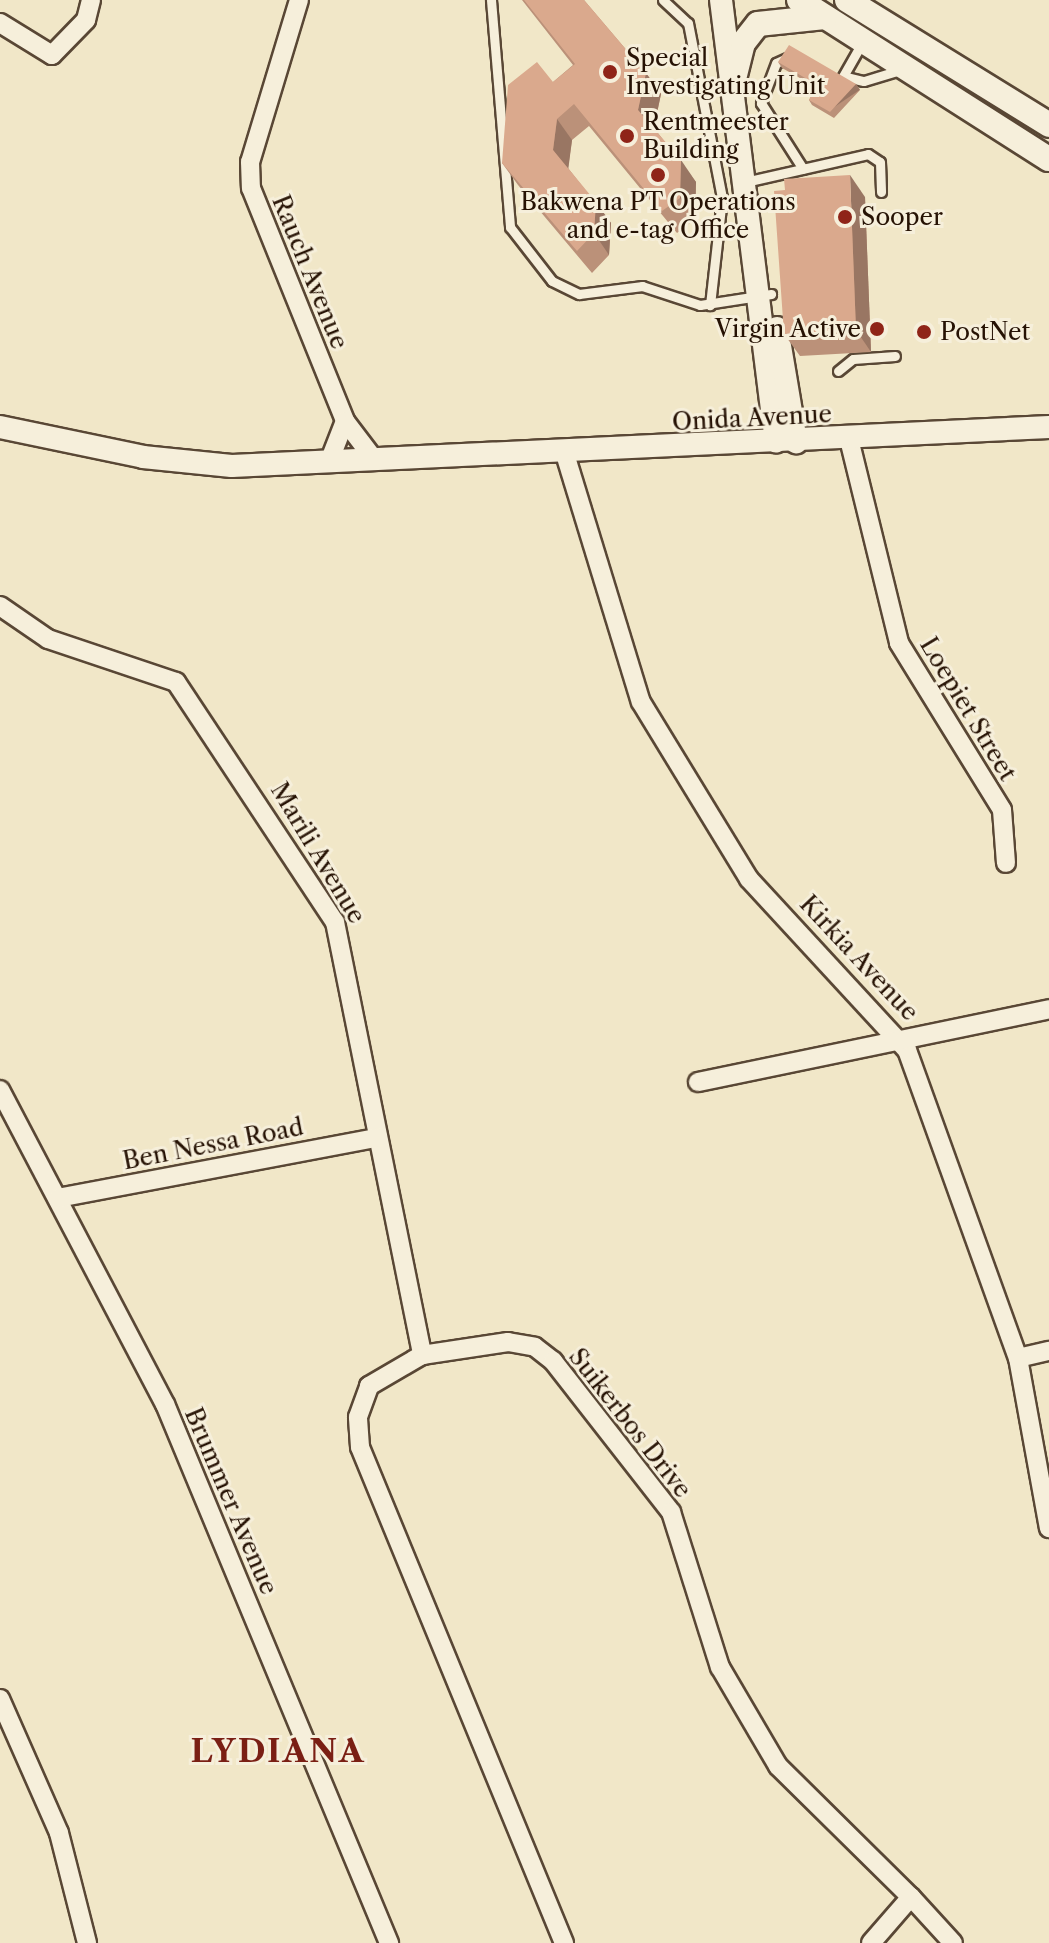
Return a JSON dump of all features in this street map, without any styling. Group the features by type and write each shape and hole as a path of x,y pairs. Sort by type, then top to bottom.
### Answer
{"main road":[{"path":"799,0 1049,159"},
{"path":"847,0 1049,125"},
{"path":"733,83 743,43 758,24 827,17"}],"street":[{"path":"0,23 52,55 86,20 91,0"},
{"name":"Rauch Avenue","path":"299,0 250,162 251,188 345,421 374,459"},
{"path":"721,0 746,190 786,442"},
{"path":"329,462 345,421"},
{"name":"Onida Avenue","path":"0,427 143,457 232,466 565,454 1049,427"},
{"name":"Loepiet Street","path":"849,439 894,629 1002,810 1006,863"},
{"name":"Kirkia Avenue","path":"565,454 641,702 749,879 899,1038 1018,1358 1049,1528"},
{"name":"Onida Avenue","path":"143,457 166,470 235,477 417,469 457,459"},
{"name":"Marili Avenue","path":"0,606 48,639 162,674 211,726 344,941 377,1138 422,1355"},
{"path":"698,1082 1049,1009"},
{"name":"Brummer Avenue","path":"0,1090 165,1404 389,1943"},
{"name":"Ben Nessa Road","path":"58,1198 377,1138"},
{"name":"Suikerbos Drive","path":"564,1943 360,1447 358,1417 369,1386 422,1355 508,1342 535,1347 553,1361 671,1512 720,1667 778,1766 911,1897 953,1943"},
{"path":"1018,1358 1049,1351"},
{"path":"0,1699 59,1833 87,1943"},
{"path":"871,1943 911,1897"}],"lane":[{"path":"491,0 505,202 519,245 569,293 642,286 710,305 764,295"},
{"path":"663,0 688,23 722,198 710,305"},
{"path":"864,40 843,78 864,81 908,67"},
{"path":"789,57 778,59 761,103 803,169"},
{"path":"746,190 803,169 872,155 880,162 881,192"},
{"path":"838,371 853,359 895,356"}],"building":[{"name":"Rentmeester Building","path":"524,0 584,0 646,73 638,110 681,160 680,198 662,211 574,104 557,119 553,150 596,202 594,233 577,251 502,163 508,85 537,62 553,82 575,64"},
{"path":"789,45 856,84 830,112 809,100 817,85 778,62"},
{"path":"850,175 856,330 784,334 774,191 785,190 784,179"}],"place":[{"name":"Special Investigating Unit","path":"610,72"},
{"name":"Rentmeester Building","path":"627,136"},
{"name":"Bakwena PT Operations and e-tag Office","path":"658,175"},
{"name":"Sooper","path":"845,217"},
{"name":"Virgin Active","path":"877,329"},
{"name":"PostNet","path":"924,332"}],"district":[{"name":"LYDIANA","path":"278,1751"}]}
